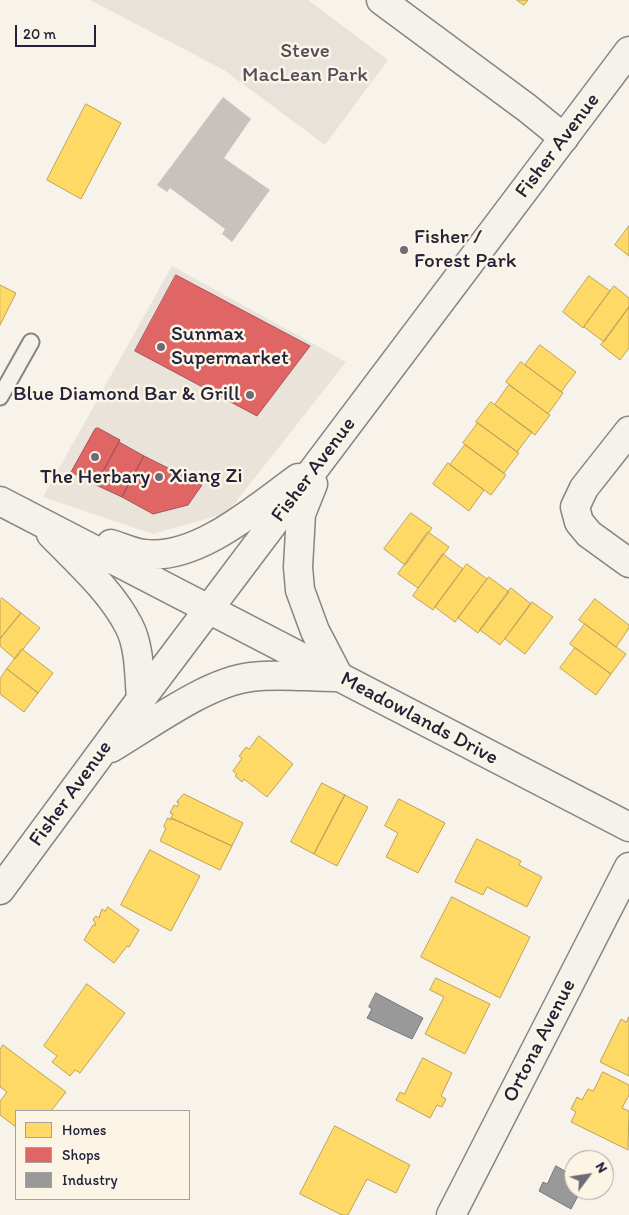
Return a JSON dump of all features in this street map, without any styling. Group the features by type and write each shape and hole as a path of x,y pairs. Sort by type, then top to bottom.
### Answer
{"main road":[{"path":"381,0 528,108 564,138"},
{"name":"Fisher Avenue","path":"0,890 141,699 629,51"},
{"path":"629,430 584,488 576,507 579,522 589,534 629,563"},
{"path":"0,501 38,520 144,554 162,554 186,548 224,530 321,462"},
{"path":"100,755 176,709 224,684 250,677 339,677 315,631 300,590 298,567 301,514 321,462"},
{"path":"38,520 103,590 129,627 137,656 141,699"},
{"name":"Meadowlands Drive","path":"38,520 629,827"},
{"name":"Ortona Avenue","path":"451,1215 629,867"}],"lane":[{"path":"0,397 31,342"}],"shaded area":[{"path":"223,97 251,119 224,158 270,190 232,242 222,234 225,229 170,188 167,192 157,185"},
{"path":"172,266 346,362 227,513 153,534 43,497"}],"green space":[{"name":"Steve MacLean Park","path":"90,0 308,0 388,60 325,145 224,70"}],"building: Homes":[{"path":"517,0 528,0 524,5"},
{"path":"86,104 121,123 81,199 47,180"},
{"path":"629,226 629,256 615,245"},
{"path":"589,276 610,291 583,328 563,312"},
{"path":"0,285 16,293 0,325"},
{"path":"614,286 629,298 629,307 604,342 584,327"},
{"path":"629,307 629,348 620,360 601,345"},
{"path":"540,345 576,372 561,392 525,365"},
{"path":"521,362 563,393 548,414 506,382"},
{"path":"509,385 550,415 535,435 495,405"},
{"path":"491,402 532,432 517,452 476,422"},
{"path":"478,423 519,453 504,473 463,443"},
{"path":"465,445 506,475 491,495 450,465"},
{"path":"448,463 484,490 469,511 433,484"},
{"path":"411,513 432,528 405,565 384,549"},
{"path":"428,532 449,547 418,588 398,574"},
{"path":"443,554 463,569 433,610 413,596"},
{"path":"467,564 487,579 455,622 435,607"},
{"path":"489,577 509,592 478,633 458,618"},
{"path":"511,588 531,604 500,645 480,630"},
{"path":"2,598 21,613 0,639 0,600"},
{"path":"595,599 629,625 629,628 616,647 579,620"},
{"path":"532,602 553,617 525,654 505,639"},
{"path":"21,613 40,628 15,659 0,646 0,639"},
{"path":"585,624 626,654 611,674 570,644"},
{"path":"575,648 611,674 596,695 560,668"},
{"path":"22,649 53,673 38,693 7,669"},
{"path":"7,669 38,693 24,712 0,694 0,679"},
{"path":"259,736 293,764 267,797 244,779 242,782 235,776 237,774 233,771 242,758 239,756 246,747 249,749"},
{"path":"322,783 345,795 314,854 291,842"},
{"path":"184,794 243,823 232,846 171,818 173,814 170,813 174,805 177,807 179,802 177,802"},
{"path":"345,795 368,807 337,866 314,854"},
{"path":"399,799 445,823 418,873 386,857 398,833 385,826"},
{"path":"168,818 232,846 220,870 160,841"},
{"path":"477,839 521,861 519,865 542,877 527,907 487,887 483,895 455,882"},
{"path":"150,850 200,876 171,931 121,905"},
{"path":"452,897 530,937 500,998 421,957"},
{"path":"108,907 139,930 129,947 127,946 114,963 84,940 93,925 96,925 93,919 96,916 99,918 102,909 105,911"},
{"path":"436,978 490,1004 465,1054 425,1034 444,997 430,990"},
{"path":"87,984 125,1013 80,1073 75,1070 70,1076 52,1062 57,1056 44,1046"},
{"path":"629,1017 629,1076 600,1062 621,1019 626,1022"},
{"path":"3,1045 66,1092 52,1110 15,1110 15,1126 0,1115 0,1101 7,1092 0,1087 0,1050"},
{"path":"423,1058 452,1073 441,1096 446,1099 442,1107 437,1105 430,1118 396,1100 400,1092 404,1094"},
{"path":"603,1072 629,1085 629,1095 622,1108 629,1111 628,1150 571,1122 576,1112 571,1109 577,1097 582,1100 588,1089 593,1091"},
{"path":"335,1126 410,1165 396,1193 367,1179 348,1215 342,1215 300,1194"}],"building: Shops":[{"path":"176,275 310,346 257,416 135,351"},
{"name":"The Herbary","path":"98,428 120,440 96,485 71,472 95,429"},
{"path":"119,442 144,456 122,497 96,485"},
{"name":"Xiang Zi","path":"144,456 202,485 188,505 153,514 122,497"}],"building: Industry":[{"path":"376,993 423,1018 412,1039 367,1018 372,1009 369,1007"},
{"path":"556,1166 564,1170 564,1200 576,1200 571,1209 539,1191 543,1182 547,1184"}],"place":[{"name":"Fisher / Forest Park","path":"404,250"},
{"name":"Sunmax Supermarket","path":"161,347"},
{"name":"Blue Diamond Bar & Grill","path":"250,395"},
{"name":"The Herbary","path":"95,457"},
{"name":"Xiang Zi","path":"159,477"}]}
